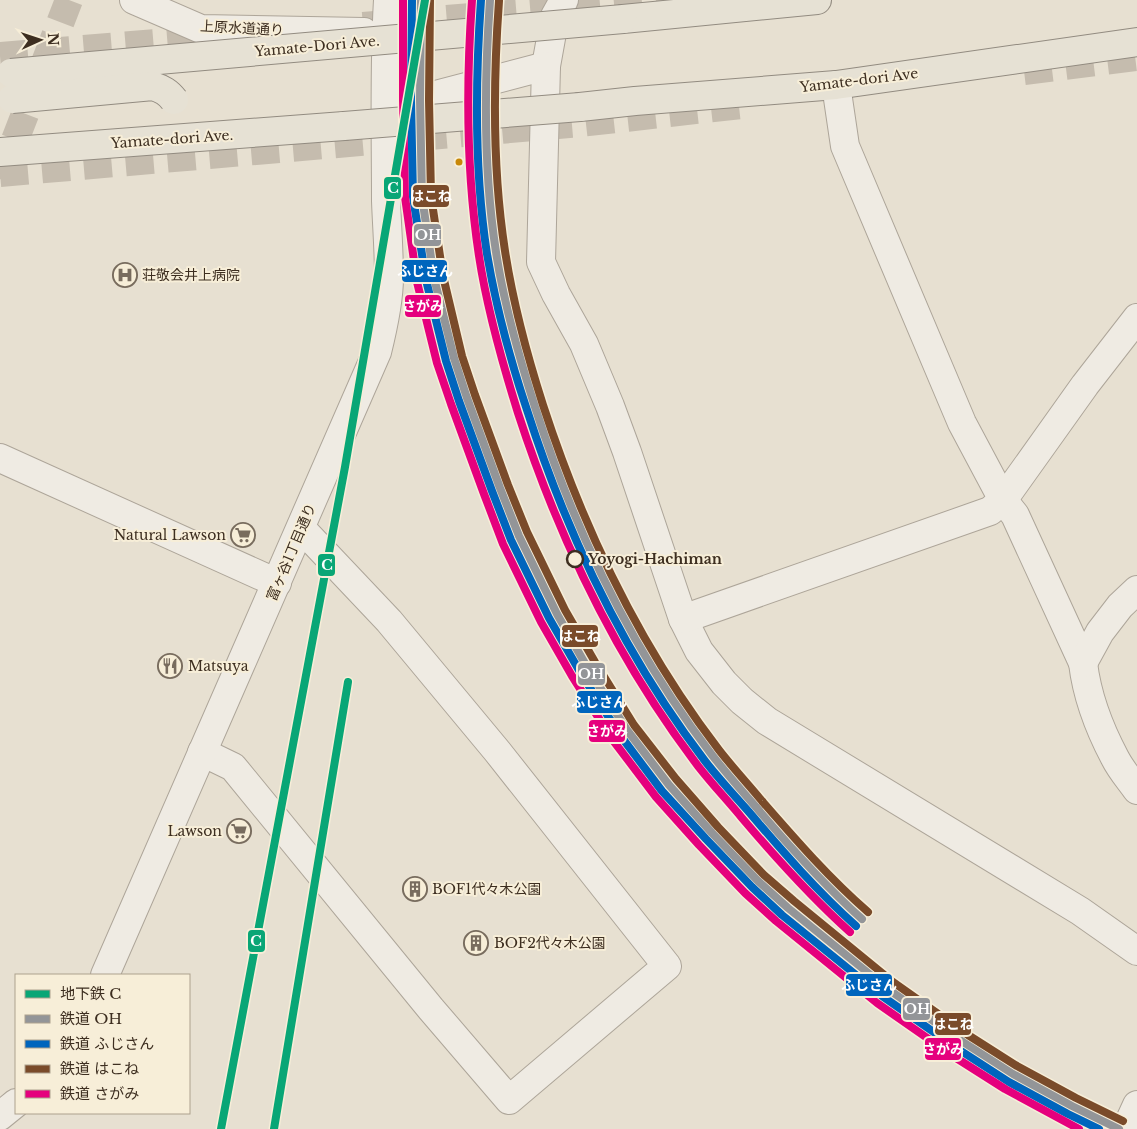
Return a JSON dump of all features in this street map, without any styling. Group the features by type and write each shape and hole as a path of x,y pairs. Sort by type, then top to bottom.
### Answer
{"main road":[{"name":"Yamate-Dori Ave.","path":"6,86 623,19 817,0"},
{"name":"Yamate-dori Ave","path":"344,126 836,85 1137,42"},
{"path":"6,86 153,86 162,88 174,100 177,111 176,122 171,132 164,139"},
{"name":"Yamate-dori Ave.","path":"0,152 344,126"}],"street":[{"name":"上原水道通り","path":"134,0 201,29 386,32"},
{"name":"富ヶ谷1丁目通り","path":"105,974 377,352 384,320 389,279 386,207 386,32 388,0"},
{"path":"564,0 555,16 546,66 541,262 556,294 584,344 610,406 683,619 699,651 724,683 742,701 767,721 1080,911 1137,950"},
{"path":"386,108 546,66"},
{"path":"836,85 846,146 962,423 1003,500 1015,515 1083,662 1086,683 1098,722 1116,760 1137,790"},
{"path":"683,619 990,512 1003,500 1085,385 1137,318"},
{"path":"0,458 277,583"},
{"path":"202,752 233,767 509,1100 667,966 497,751 388,621 301,528"},
{"path":"1083,662 1100,632 1120,606 1137,590"},
{"path":"0,1116 15,1104"},
{"path":"1126,1129 1137,1105"}],"tunnel":[{"path":"0,179 69,0"},
{"path":"363,26 663,0"},
{"path":"0,56 228,37"},
{"path":"1024,71 1137,57"},
{"path":"0,173 581,123 741,105"}],"metro line":[{"name":"C","path":"221,1129 345,467 425,0"},
{"name":"C","path":"274,1129 348,682"}],"rail line":[{"name":"さがみ","path":"403,0 405,197 417,282 437,363 503,544 541,622 572,676 612,739 656,797 745,893 776,921 877,1003 953,1056 1005,1089 1079,1129"},
{"name":"ふじさん","path":"412,0 411,100 413,197 426,280 446,361 511,540 549,618 580,672 620,735 662,791 752,887 782,915 882,996 958,1049 1009,1082 1099,1129"},
{"name":"OH","path":"421,0 420,100 422,197 434,278 454,358 500,488 519,536 557,614 587,667 627,730 669,785 758,881 788,908 888,989 963,1042 1013,1074 1119,1129"},
{"name":"はこね","path":"430,0 429,100 431,196 443,276 462,356 508,485 527,532 565,610 595,662 634,725 676,779 764,875 893,982 968,1035 1017,1066 1123,1121"},
{"name":"さがみ","path":"472,0 468,96 469,160 482,276 506,374 534,460 552,507 593,597 642,684 669,726 703,773 768,848 850,932"},
{"name":"ふじさん","path":"481,0 477,127 480,191 487,254 499,313 515,372 560,503 601,593 624,637 676,721 710,768 814,885 856,926"},
{"name":"OH","path":"490,0 486,95 487,158 492,221 499,272 512,331 523,369 568,500 609,589 632,633 683,716 717,762 781,836 862,919"},
{"name":"はこね","path":"499,1 495,126 498,189 505,251 516,309 531,367 576,496 616,585 639,628 690,711 724,757 787,830 826,872 868,912"}],"place":[{"name":"荘敬会井上病院","path":"125,275"},
{"name":"Natural Lawson","path":"243,535"},
{"name":"Yoyogi-Hachiman","path":"575,559"},
{"name":"Matsuya","path":"170,666"},
{"name":"Lawson","path":"239,831"},
{"name":"BOF1代々木公園","path":"415,889"},
{"name":"BOF2代々木公園","path":"476,943"}]}
